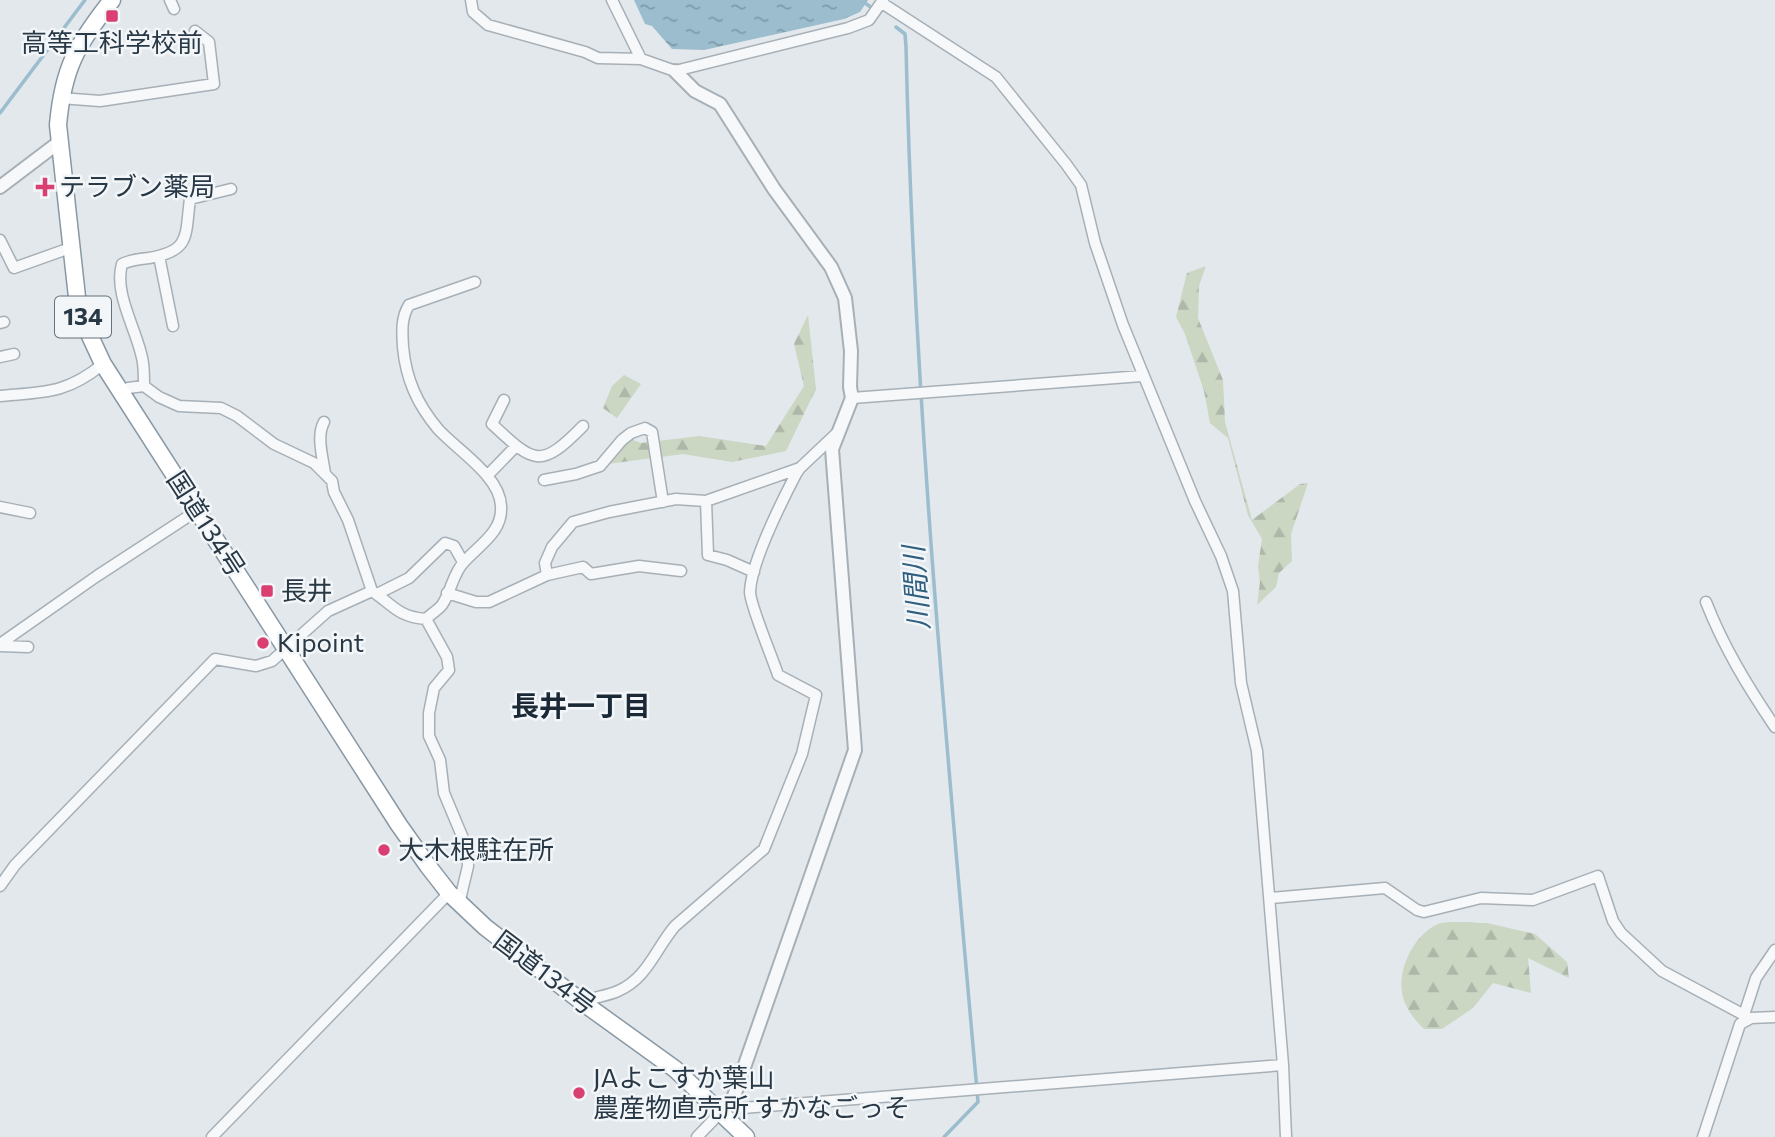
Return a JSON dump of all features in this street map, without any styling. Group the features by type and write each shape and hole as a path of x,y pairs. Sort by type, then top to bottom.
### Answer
{"highway":[{"name":"国道134号","path":"112,0 86,33 73,55 60,98 58,143 77,297 84,323 103,365 399,825 454,898 485,927 582,1002 726,1107 746,1137"}],"street":[{"path":"471,0 473,12 488,25 598,58 641,59 675,71 695,91 720,104 774,189 831,268 845,298 851,351 852,398 832,449 855,750 726,1107 697,1137"},
{"path":"612,0 641,59"},
{"path":"675,71 848,28 869,20 883,2 996,77 1081,185 1095,243 1142,376 1221,556 1233,591 1241,683 1257,751 1271,898 1286,1137"},
{"path":"60,98 100,101 214,84 209,42 195,31"},
{"path":"0,187 58,143"},
{"path":"144,386 143,362 129,323 119,273 122,264 178,249 183,241 190,199 231,189"},
{"path":"0,240 14,268 70,248"},
{"path":"159,256 173,326"},
{"path":"426,619 442,605 463,562 490,537 502,507 499,493 487,475 438,428 409,383 402,335 403,315 409,305 475,282"},
{"path":"0,357 14,354"},
{"path":"0,396 59,391 87,377 103,365"},
{"path":"852,398 1142,376"},
{"path":"121,392 128,388 144,386 159,397 179,406 221,408 237,416 274,444 314,463 332,481 374,592 399,613 426,619 447,657 449,670 434,688 429,713 429,736 440,760 444,793 467,848 467,874 454,898 212,1137"},
{"path":"504,400 492,424 533,457 545,458 565,445 583,426"},
{"path":"324,422 320,440 325,474"},
{"path":"544,480 600,466 622,440 645,428 652,432 663,502"},
{"path":"582,1002 617,991 640,976 675,926 765,849 803,754 816,695 778,675 750,594 754,572 772,524 800,468 837,433"},
{"path":"487,475 516,446"},
{"path":"547,575 545,563 573,522 676,499 706,501 800,468"},
{"path":"706,501 708,555 754,572"},
{"path":"0,507 30,513"},
{"path":"0,645 87,583 198,510"},
{"path":"0,886 15,865 215,659 256,666 272,661 328,611 409,578 445,543 454,546 463,562"},
{"path":"447,593 476,602 489,602 547,575 583,566 591,574 639,566 681,571"},
{"path":"1706,602 1737,670 1775,727"},
{"path":"0,645 28,647"},
{"path":"1271,898 1385,888 1424,912 1480,898 1533,900 1598,876 1613,921 1620,933 1668,975 1744,1018 1775,1017"},
{"path":"1703,1137 1756,978 1775,950"},
{"path":"726,1107 743,1108 970,1091 1283,1065"}],"green space":[{"path":"1206,266 1199,286 1198,318 1223,380 1225,422 1252,520 1300,484 1308,483 1291,534 1292,561 1279,573 1276,587 1257,605 1262,539 1248,515 1228,438 1210,423 1204,391 1185,334 1176,317 1187,273"},
{"path":"808,315 816,389 786,451 732,462 683,454 608,464 628,438 641,443 699,436 766,446 804,386 794,344"},
{"path":"624,375 641,384 617,418 603,408 612,386"},
{"path":"1487,923 1535,934 1567,962 1569,978 1528,958 1531,993 1493,983 1473,1008 1442,1029 1424,1029 1410,1012 1402,992 1403,972 1415,943 1438,924"}],"water":[{"path":"634,0 868,0 860,12 844,19 704,50 672,49 652,26 645,24"}],"waterway":[{"path":"0,113 85,0"},
{"name":"川間川","path":"865,0 872,8"},
{"name":"川間川","path":"896,27 905,34 906,47 916,312 933,576 978,1102 944,1137"}],"place":[{"name":"高等工科学校前","path":"112,16"},
{"name":"テラブン薬局","path":"45,187"},
{"name":"長井","path":"267,591"},
{"name":"Kipoint","path":"263,643"},
{"name":"大木根駐在所","path":"384,850"},
{"name":"JAよこすか葉山 農産物直売所 すかなごっそ","path":"579,1093"}],"district":[{"name":"長井一丁目","path":"581,706"}]}
